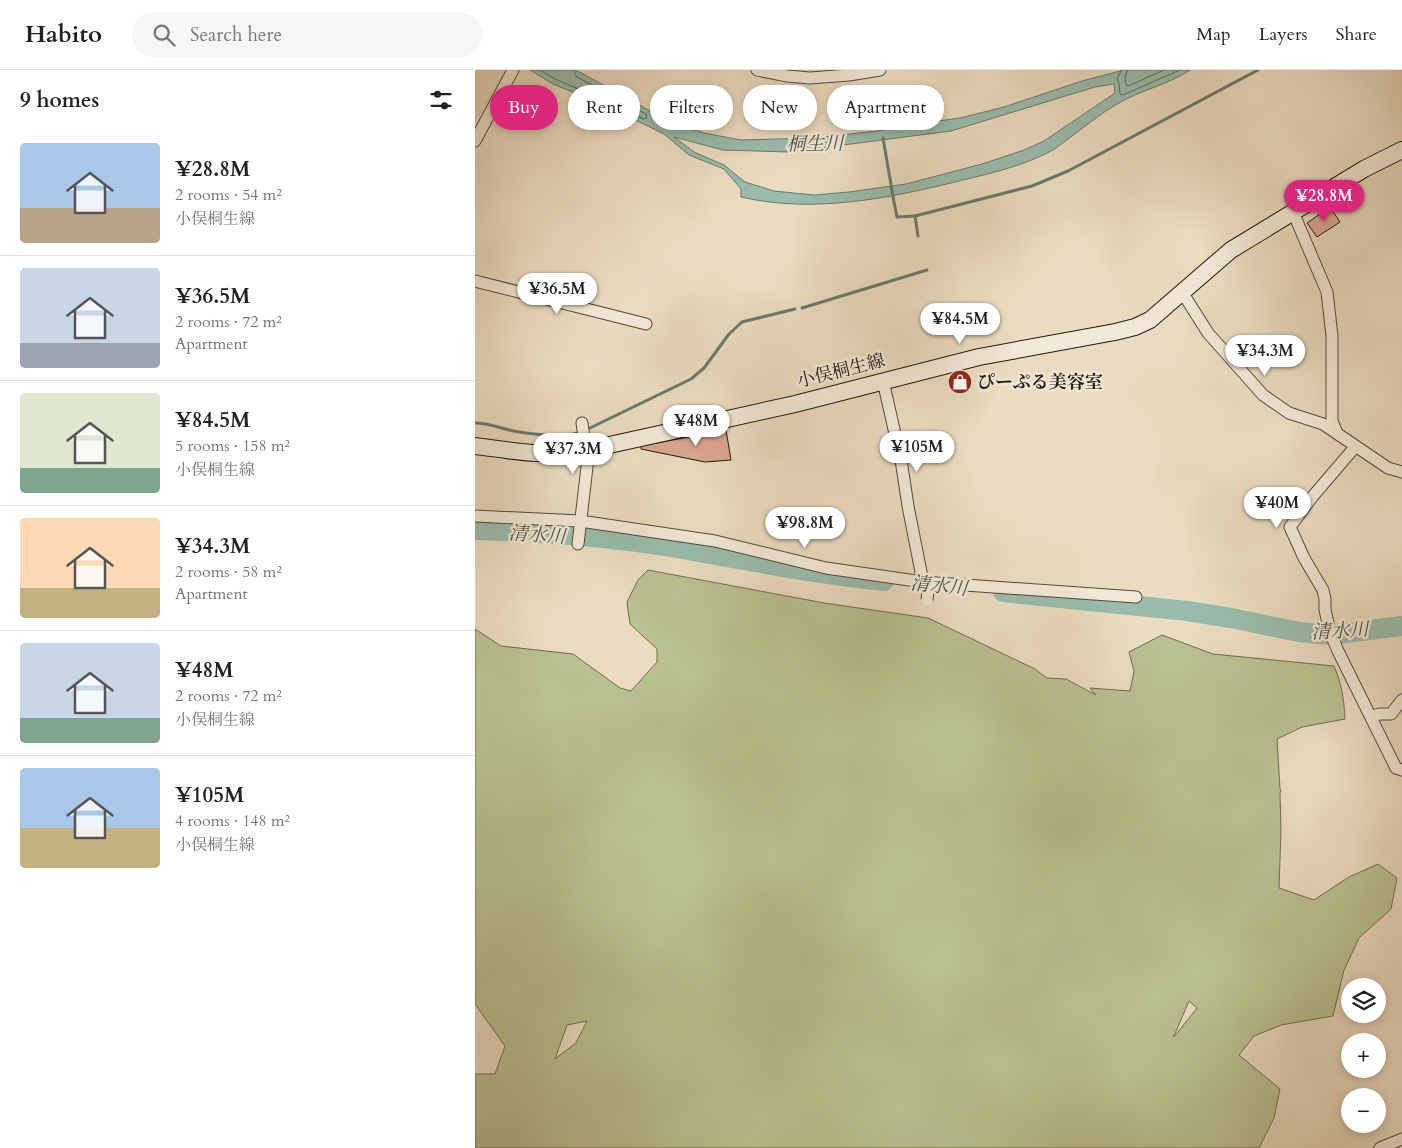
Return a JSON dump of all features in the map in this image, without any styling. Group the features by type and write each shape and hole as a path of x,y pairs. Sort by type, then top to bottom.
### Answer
{"main road":[{"name":"小俣桐生線","path":"475,446 549,454 586,451 795,404 979,357 1135,327 1150,320 1231,250 1378,161 1402,150"}],"street":[{"path":"475,141 513,70"},
{"path":"757,70 810,78 880,70"},
{"path":"1293,212 1327,292 1332,336 1332,420 1338,434"},
{"path":"475,281 646,324"},
{"path":"1182,292 1208,333 1263,395 1289,414 1323,424 1388,468 1402,472"},
{"path":"883,382 901,460 908,506 926,581 927,600"},
{"path":"578,544 587,468 582,423"},
{"path":"1355,446 1290,527 1304,558 1323,590 1330,632 1338,651 1396,768 1401,770"},
{"path":"475,516 579,523 715,541 826,568 926,581 1136,597"},
{"path":"1371,717 1379,714 1391,714 1402,700"},
{"path":"1380,1148 1402,1140"}],"shaded area":[{"path":"648,570 824,603 928,618 1035,669 1047,678 1066,679 1096,695 1090,688 1130,691 1134,671 1129,652 1162,635 1213,654 1334,666 1342,692 1345,719 1302,727 1277,739 1281,790 1279,888 1314,900 1349,877 1378,864 1397,878 1391,909 1359,938 1344,970 1333,1016 1281,1025 1254,1036 1239,1055 1280,1089 1274,1118 1259,1148 475,1148 475,1074 495,1074 505,1046 475,1004 475,629 501,646 573,654 620,688 631,691 657,662 657,649 630,624 627,602 638,580","holes":["1189,1001 1197,1008 1174,1037","587,1021 576,1043 555,1059 567,1025"]}],"water":[{"path":"530,70 576,70 603,85 568,85 568,90"},
{"name":"桐生川","path":"1124,70 1190,70 1173,80 1117,104 1054,149 1039,157 1007,169 936,187 852,202 796,204 741,197 741,189 724,169 689,155 664,134 656,130 695,130 741,140 814,138 882,130 944,130 944,120 1004,107 1082,81","holes":["1114,84 1115,93 1044,141 982,164 906,184 814,195 774,191 745,182 724,165 694,152 674,137 723,150 789,152 951,131 1095,87"]},
{"path":"640,105 650,111 650,127 640,122"}],"building":[{"path":"1330,207 1340,222 1317,237 1307,223"},
{"path":"726,430 731,460 705,462 641,449 641,446"}],"waterway":[{"path":"918,236 915,216 1032,186 1068,171 1258,70"},
{"path":"883,138 897,217 915,216"},
{"path":"802,308 927,270"},
{"path":"590,428 691,379 704,368 729,334 742,322 795,309"},
{"path":"475,423 535,434 563,435 578,433"},
{"name":"清水川","path":"475,530 594,537 664,546 801,570 884,581"},
{"name":"清水川","path":"1003,592 1187,611 1299,632 1330,635 1402,626"}],"place":[{"name":"ぴーぷる美容室","path":"960,382"}]}
